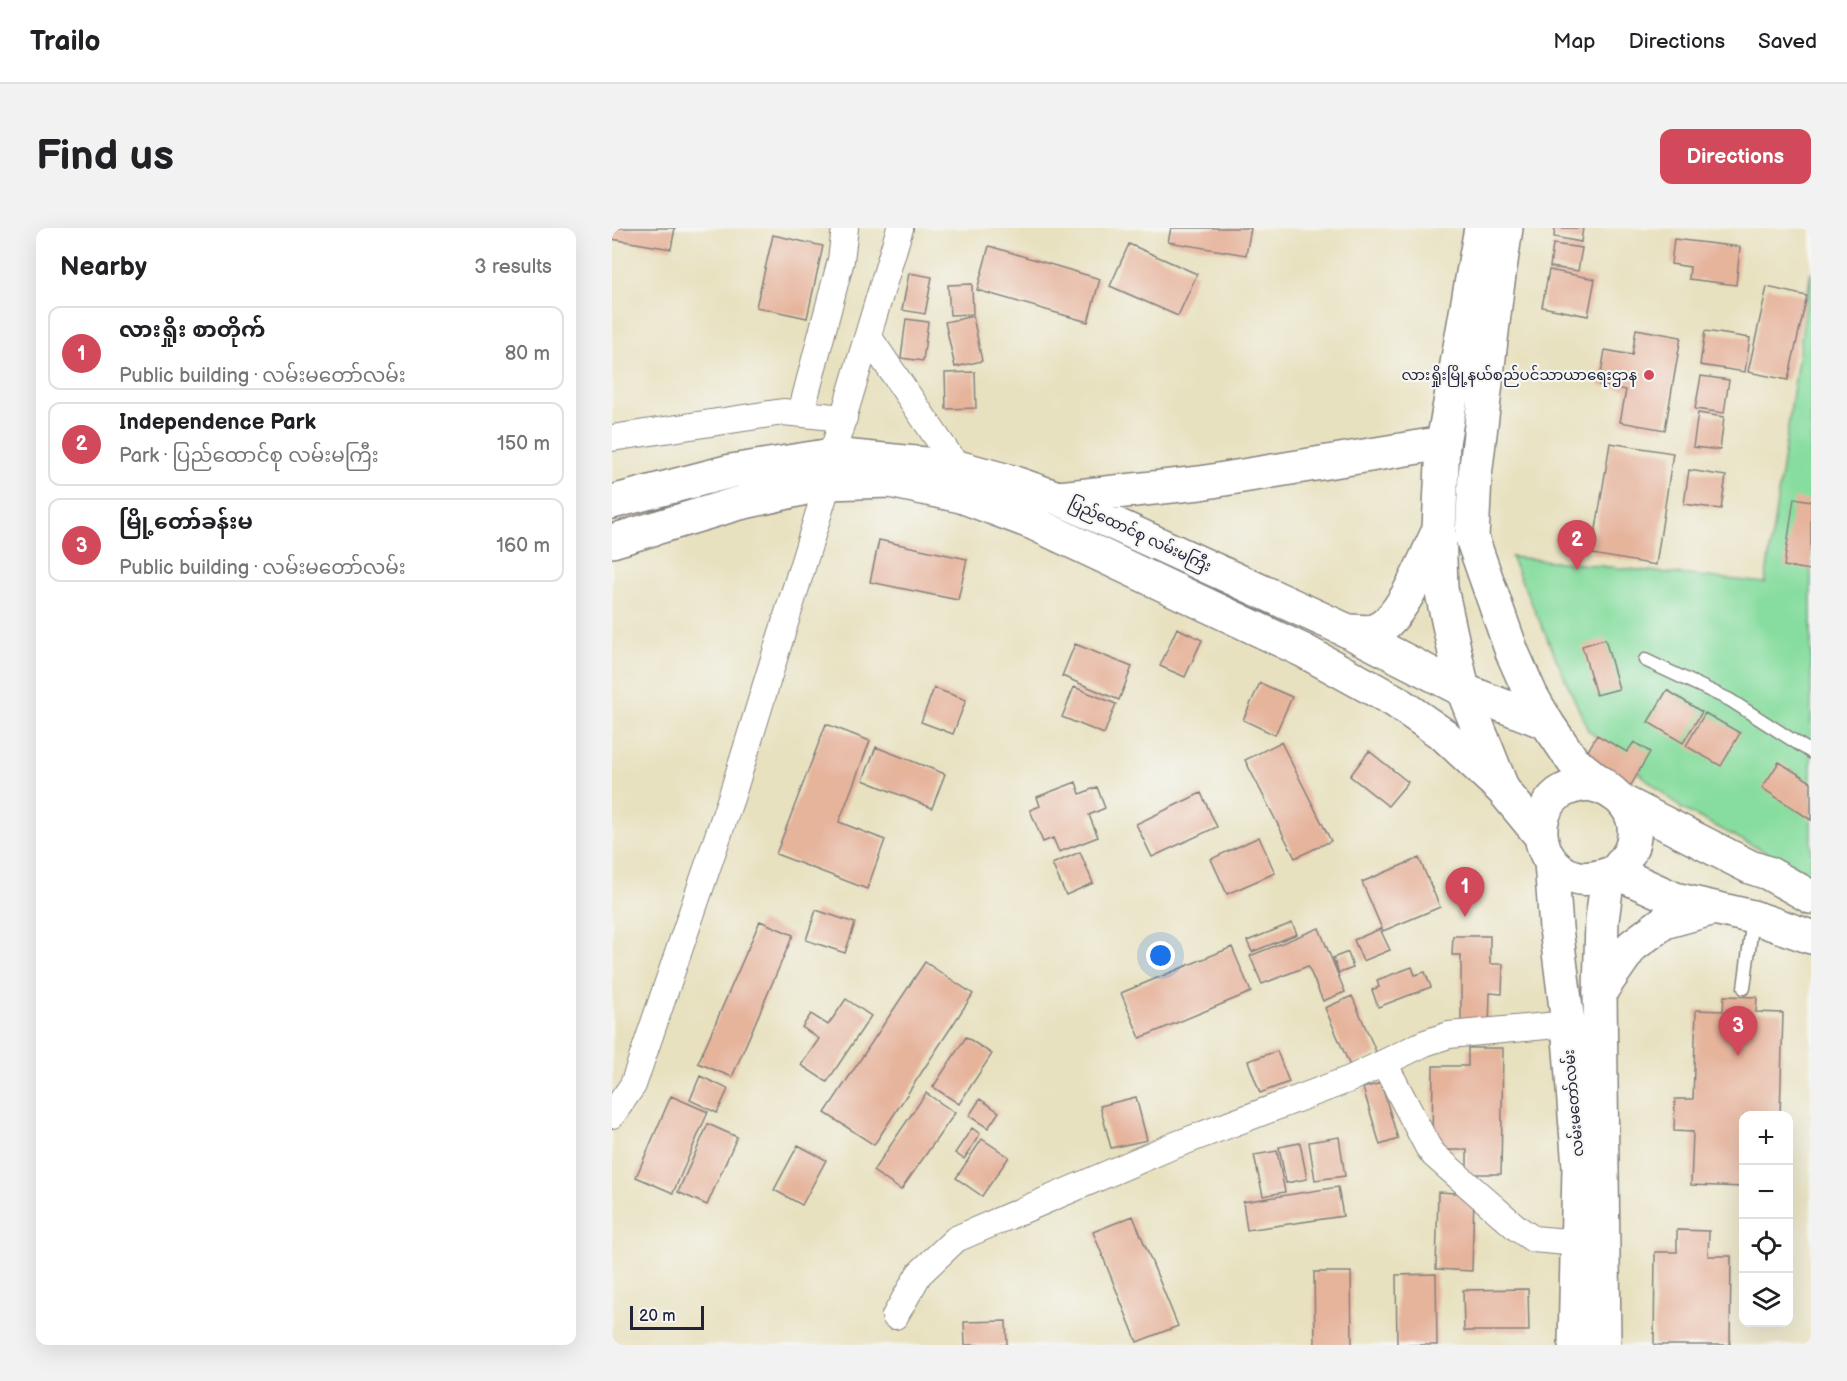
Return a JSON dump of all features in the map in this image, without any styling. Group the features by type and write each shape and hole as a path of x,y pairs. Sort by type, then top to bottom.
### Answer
{"main road":[{"path":"1481,228 1443,443 1439,529 1441,588 1463,690 1503,790"},
{"path":"1506,228 1474,476 1472,538 1512,652 1531,695 1547,723 1573,761 1619,798 1632,817 1634,834 1630,851 1612,874"},
{"path":"1058,498 1200,483 1443,443"},
{"name":"ပြည်ထောင်စု လမ်းမကြီး","path":"612,502 731,471 957,467 1058,498 1348,631 1463,690 1547,723"},
{"name":"ပြည်ထောင်စု လမ်းမကြီး","path":"612,541 736,504 830,469 961,496 1033,523 1304,651 1395,701 1444,735 1503,790 1546,848"},
{"path":"1348,631 1375,631 1391,620 1408,593 1439,529"},
{"path":"1811,897 1619,798 1605,787 1589,784 1573,786 1559,793 1548,805 1542,819 1546,848 1563,872 1578,878 1612,874 1675,899 1753,917 1811,937"},
{"name":"လမ်းမတော်လမ်း","path":"1546,848 1568,1024 1579,1167 1575,1345"},
{"name":"လမ်းမတော်လမ်း","path":"1604,1345 1600,992 1602,920 1612,874"},
{"path":"1600,992 1632,946 1664,922 1714,908"}],"street":[{"path":"801,413 841,261 845,228"},
{"path":"612,1115 633,1085 733,792 900,228"},
{"path":"868,336 957,467"},
{"path":"612,438 783,412 844,418"},
{"path":"895,1316 919,1274 956,1239 1170,1147 1350,1079 1425,1043 1449,1035 1568,1024"},
{"path":"1384,1063 1434,1155 1517,1228 1533,1239 1578,1243"}],"lane":[{"path":"1646,660 1730,700 1811,752"},
{"path":"1744,988 1753,917"}],"green space":[{"path":"1811,271 1811,876 1681,808 1588,730 1511,557 1765,583"}],"building":[{"path":"612,228 675,228 671,249 612,239"},
{"path":"1171,228 1251,228 1246,255 1168,242"},
{"path":"1555,228 1583,228 1581,242 1554,237"},
{"path":"773,235 823,246 807,318 756,307"},
{"path":"1674,239 1740,247 1736,285 1689,279 1690,267 1671,264"},
{"path":"1129,244 1197,274 1178,316 1110,286"},
{"path":"1553,244 1582,248 1578,271 1550,267"},
{"path":"989,246 1100,279 1088,322 977,290"},
{"path":"1549,270 1595,279 1588,316 1542,307"},
{"path":"909,273 932,277 925,314 902,310"},
{"path":"972,284 973,314 950,315 948,285"},
{"path":"1767,287 1807,296 1788,380 1748,372"},
{"path":"973,316 982,361 955,367 945,322"},
{"path":"906,319 928,322 923,361 901,358"},
{"path":"1636,329 1681,337 1665,430 1620,422 1626,390 1599,385 1605,350 1632,355"},
{"path":"1705,331 1750,338 1745,372 1700,365"},
{"path":"975,372 976,408 946,409 945,373"},
{"path":"1701,376 1729,380 1724,413 1695,409"},
{"path":"1698,413 1724,417 1720,450 1693,447"},
{"path":"1610,443 1673,453 1656,565 1592,554"},
{"path":"1689,470 1726,476 1721,509 1684,504"},
{"path":"1794,498 1811,501 1811,570 1784,566"},
{"path":"879,540 967,559 958,600 870,582"},
{"path":"1177,628 1202,640 1185,677 1160,666"},
{"path":"1605,639 1619,689 1596,695 1582,646"},
{"path":"1075,644 1132,667 1119,700 1062,676"},
{"path":"1260,683 1292,697 1275,735 1243,720"},
{"path":"1074,687 1116,704 1104,734 1062,717"},
{"path":"934,688 966,700 953,734 921,722"},
{"path":"1667,690 1702,712 1683,743 1648,722"},
{"path":"1705,713 1740,733 1721,766 1686,746"},
{"path":"826,724 870,741 839,822 885,840 867,889 776,854"},
{"path":"1597,735 1627,752 1634,742 1650,752 1627,792 1580,765"},
{"path":"1281,742 1331,841 1295,858 1245,760"},
{"path":"876,747 945,774 932,808 863,780"},
{"path":"1369,751 1408,782 1388,806 1350,776"},
{"path":"1779,762 1811,782 1811,820 1762,788"},
{"path":"1076,782 1080,794 1097,787 1105,808 1089,815 1098,837 1059,852 1053,838 1043,842 1030,810 1040,806 1037,797"},
{"path":"1201,793 1217,827 1152,857 1136,824"},
{"path":"1259,837 1275,873 1227,894 1211,859"},
{"path":"1080,852 1093,883 1066,895 1052,864"},
{"path":"1419,858 1440,907 1383,931 1362,882"},
{"path":"816,910 855,923 845,953 806,940"},
{"path":"760,921 793,935 732,1077 698,1063"},
{"path":"1292,923 1297,934 1252,952 1247,941"},
{"path":"1319,928 1345,992 1323,1001 1308,966 1262,984 1250,956"},
{"path":"1380,929 1390,950 1363,961 1354,940"},
{"path":"1453,936 1490,936 1490,964 1503,964 1502,994 1490,993 1489,1027 1461,1027 1461,955 1452,955"},
{"path":"1232,947 1251,992 1140,1038 1121,993"},
{"path":"1348,952 1353,968 1339,973 1333,958"},
{"path":"925,962 973,994 874,1145 825,1113"},
{"path":"1412,967 1415,975 1425,972 1431,987 1378,1007 1372,990 1379,987 1377,980"},
{"path":"1352,996 1377,1054 1350,1066 1325,1008"},
{"path":"1724,996 1757,997 1756,1012 1783,1013 1780,1111 1739,1111 1739,1187 1691,1185 1693,1132 1674,1131 1675,1099 1693,1099 1696,1010 1723,1011"},
{"path":"846,999 871,1016 827,1082 801,1065 819,1039 802,1027 811,1014 828,1025"},
{"path":"966,1037 992,1054 959,1104 933,1087"},
{"path":"1468,1048 1503,1048 1501,1174 1467,1174 1467,1150 1432,1150 1433,1066 1468,1066"},
{"path":"1277,1051 1289,1082 1260,1093 1248,1061"},
{"path":"700,1076 728,1089 717,1113 690,1100"},
{"path":"1381,1083 1398,1139 1380,1145 1363,1088"},
{"path":"926,1093 955,1113 901,1190 873,1171"},
{"path":"671,1096 708,1112 673,1193 636,1177"},
{"path":"1136,1097 1147,1140 1111,1148 1100,1106"},
{"path":"980,1099 999,1112 988,1128 969,1116"},
{"path":"708,1124 737,1137 707,1205 678,1192"},
{"path":"972,1128 980,1134 964,1159 955,1153"},
{"path":"1339,1137 1345,1176 1315,1180 1309,1142"},
{"path":"982,1139 1009,1157 982,1196 956,1178"},
{"path":"1300,1143 1307,1179 1286,1183 1279,1147"},
{"path":"798,1145 826,1160 802,1205 774,1190"},
{"path":"1277,1151 1285,1192 1263,1196 1254,1155"},
{"path":"1338,1187 1343,1216 1247,1230 1243,1202"},
{"path":"1438,1192 1474,1194 1472,1271 1436,1269"},
{"path":"1133,1216 1178,1326 1137,1342 1093,1232"},
{"path":"1677,1230 1709,1231 1708,1256 1731,1256 1730,1345 1654,1345 1655,1252 1677,1252"},
{"path":"1314,1272 1351,1272 1352,1345 1315,1345"},
{"path":"1436,1274 1437,1345 1397,1345 1396,1275"},
{"path":"1528,1289 1529,1331 1464,1331 1463,1290"},
{"path":"1006,1321 1007,1345 965,1345 964,1322"}],"place":[{"name":"လားရှိုးမြို့နယ်စည်ပင်သာယာရေးဌာန","path":"1649,375"},
{"name":"Independence Park","path":"1577,570"},
{"name":"လားရှိုး စာတိုက်","path":"1465,917"},
{"name":"မြို့တော်ခန်းမ","path":"1738,1056"}]}
